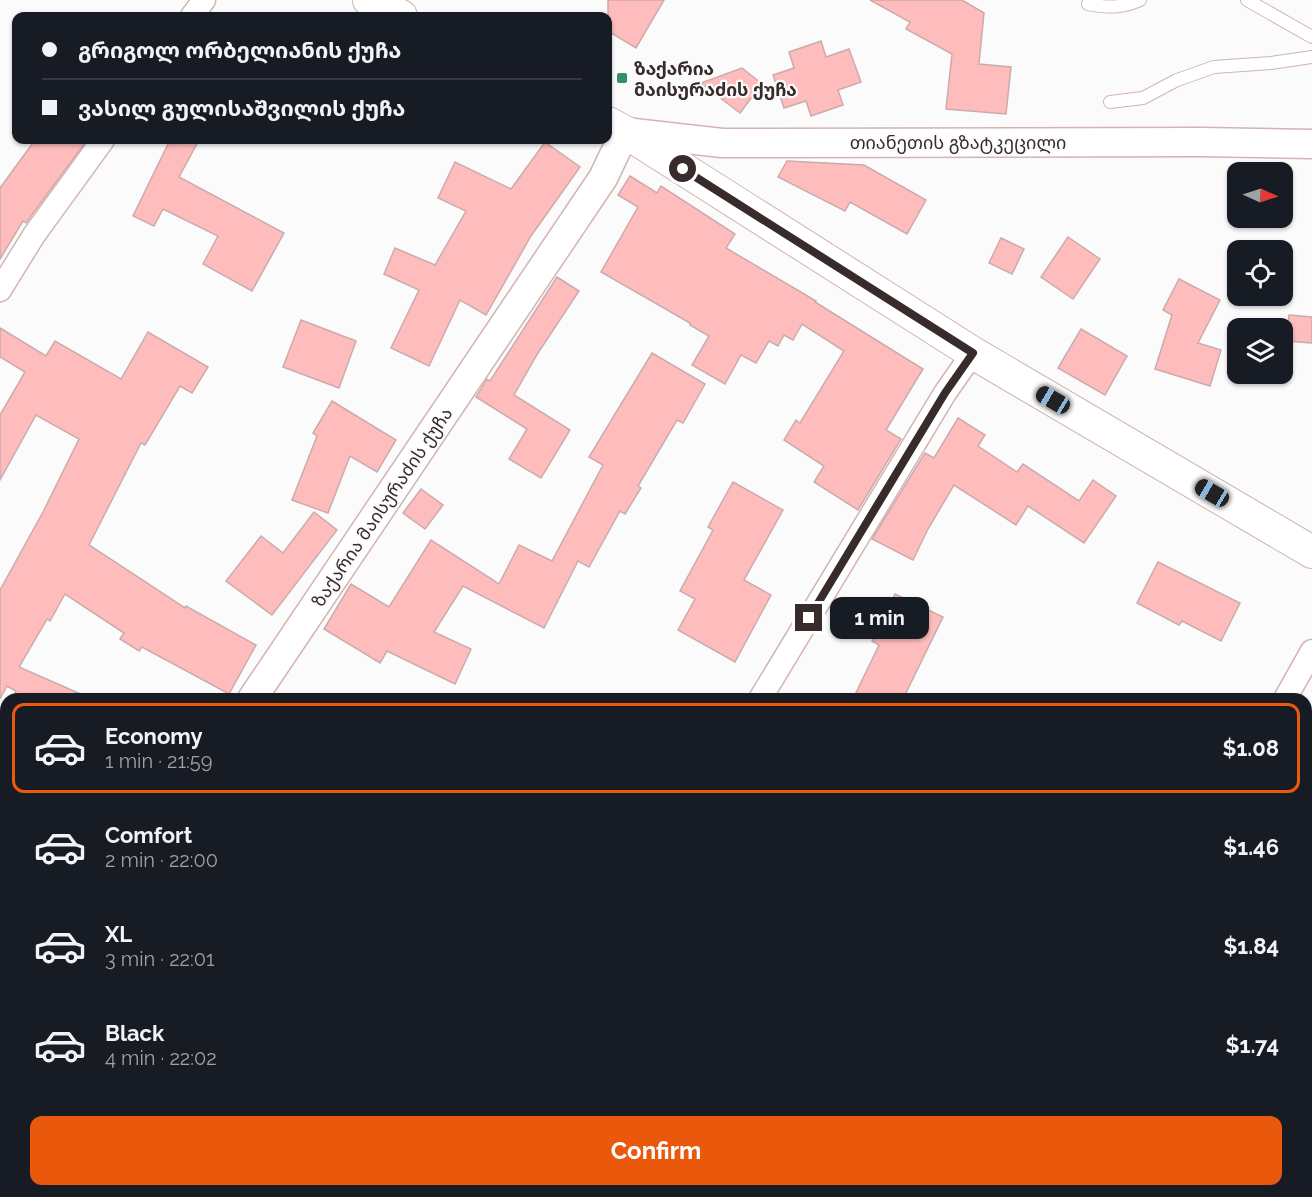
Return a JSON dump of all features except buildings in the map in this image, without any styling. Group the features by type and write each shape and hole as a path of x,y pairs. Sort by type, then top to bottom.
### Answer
{"main road":[{"path":"369,0 393,12"},
{"path":"616,128 973,353 1312,552"}],"street":[{"name":"თიანეთის გზატკეცილი","path":"616,128 722,143 1201,141 1312,144"},
{"name":"ზაქარია მაისურაძის ქუჩა","path":"612,143 616,128"},
{"path":"0,290 34,235 100,144"},
{"name":"ზაქარია მაისურაძის ქუჩა","path":"256,693 603,178 612,144"},
{"path":"763,693 945,393 973,353"},
{"path":"1288,693 1312,651"}],"lane":[{"path":"1088,4 1108,8 1127,6 1140,0"},
{"path":"1247,0 1312,37"},
{"path":"1110,102 1143,98 1177,80 1214,67 1271,63 1312,57"}],"place":[{"name":"ზაქარია მაისურაძის ქუჩა","path":"622,78"}],"route":[{"path":"683,169 973,353 945,393 809,618"}]}
